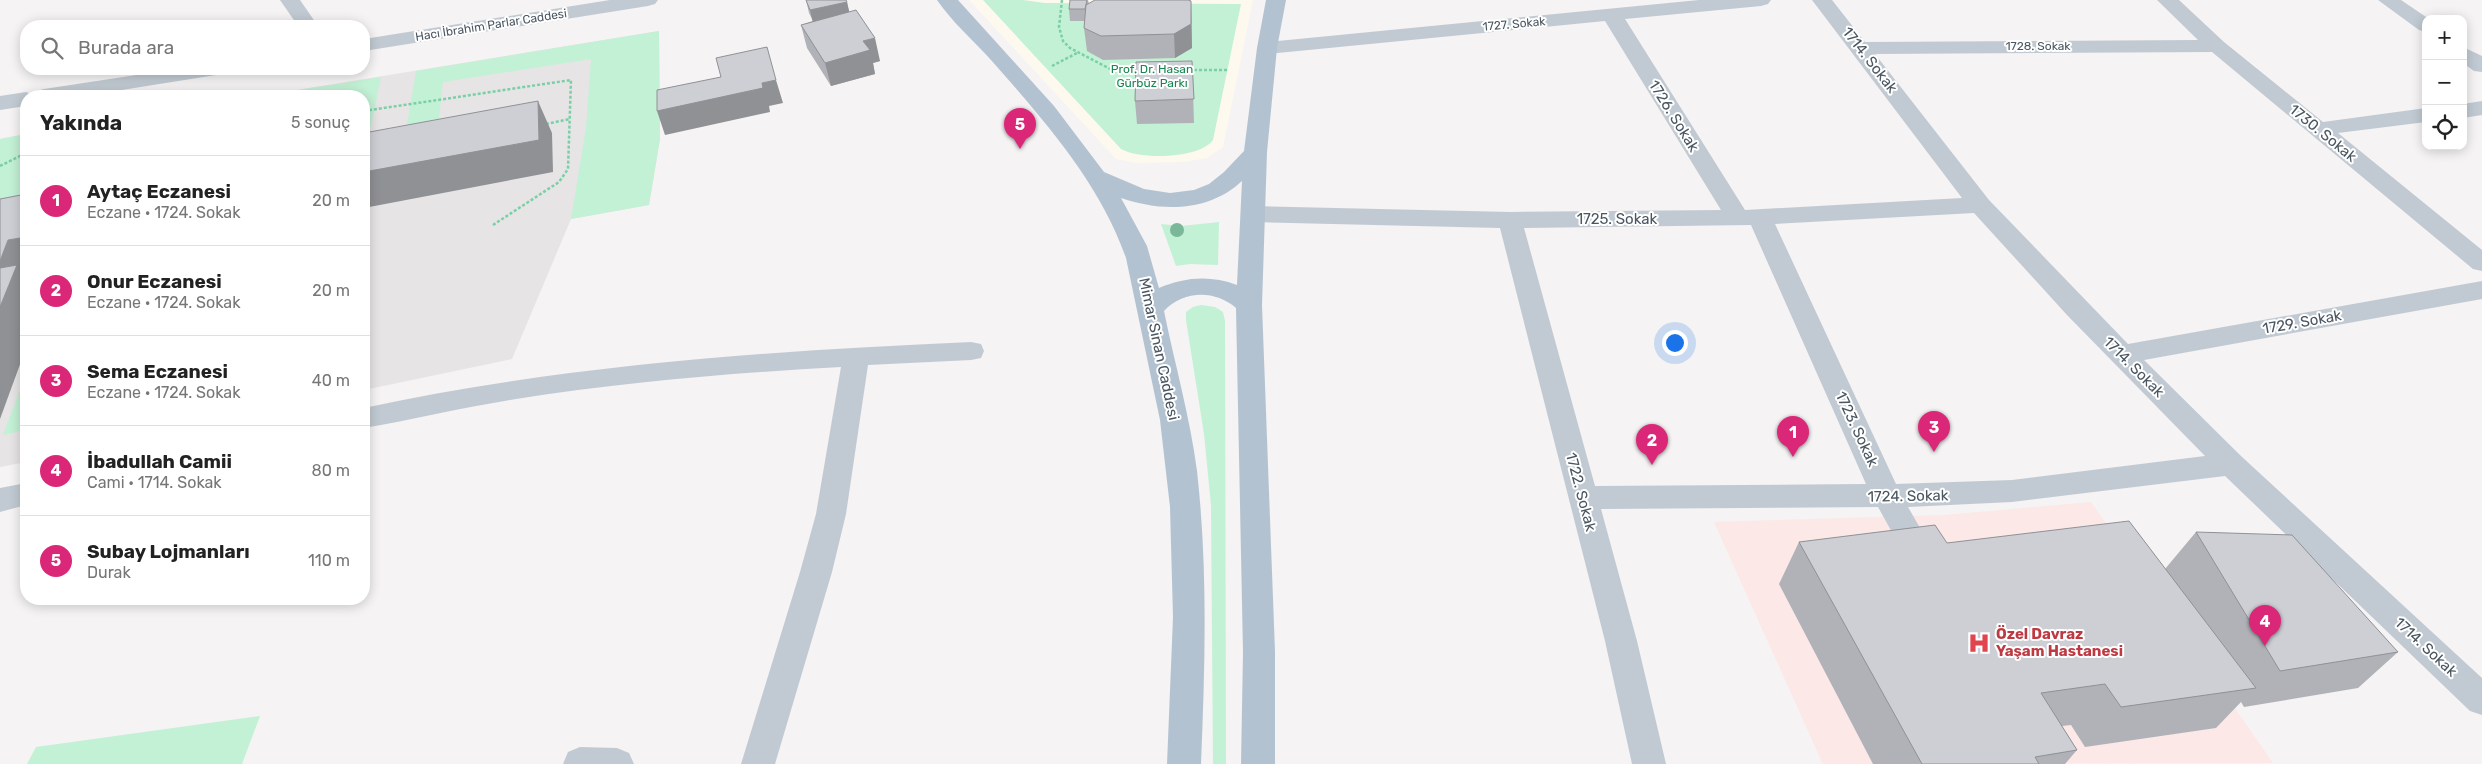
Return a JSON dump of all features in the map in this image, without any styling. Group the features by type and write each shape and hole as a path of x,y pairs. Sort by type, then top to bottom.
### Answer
{"main road":[{"name":"Mimar Sinan Caddesi","path":"946,0 1042,106 1094,176 1130,235 1141,265 1170,397 1182,470 1189,552 1190,646 1184,764"},
{"path":"1258,764 1259,652 1249,305 1256,152 1267,48 1276,0"},
{"path":"1195,197 1217,189 1236,174 1256,152"},
{"path":"1094,176 1117,190 1138,198 1162,200 1195,197 1227,202 1254,214"},
{"path":"1151,309 1158,300 1171,291 1189,287 1209,287 1233,293 1249,305"}],"street":[{"path":"290,0 304,20"},
{"name":"Hacı İbrahim Parlar Caddesi","path":"370,44 592,4 648,0"},
{"name":"1727. Sokak","path":"1267,48 1761,0"},
{"name":"1714. Sokak","path":"1822,0 1980,204 2122,355 2231,464 2482,700"},
{"name":"1730. Sokak","path":"2167,0 2216,46 2482,263"},
{"path":"2388,0 2422,23"},
{"name":"1726. Sokak","path":"1611,14 1749,218"},
{"name":"1728. Sokak","path":"1860,48 2216,46"},
{"path":"2467,56 2482,66"},
{"path":"82,90 178,75"},
{"path":"0,103 20,100"},
{"path":"2467,110 2482,108"},
{"path":"2318,129 2422,116"},
{"name":"1725. Sokak","path":"1254,214 1510,220 1749,218 1980,204"},
{"name":"1723. Sokak","path":"1749,218 1888,496 1936,582"},
{"name":"1722. Sokak","path":"1510,220 1621,641 1649,764"},
{"name":"1729. Sokak","path":"2122,355 2482,290"},
{"path":"370,417 417,405 542,384 663,369 856,356 970,351"},
{"path":"758,764 816,572 831,514 856,356"},
{"name":"1724. Sokak","path":"1582,498 1888,496 2012,491 2231,464"},
{"path":"0,500 20,495"},
{"path":"580,763 617,764"}],"path":[{"path":"1062,0 1059,26 1063,42 1078,53 1116,72 1144,71"},
{"path":"1045,70 1078,53"},
{"path":"1182,71 1229,70"},
{"path":"370,110 572,80 568,169 558,182 493,225"},
{"path":"540,125 570,119"},
{"path":"0,166 20,156"}],"shaded area":[{"name":"Prof. Dr. Hasan Gürbüz Parkı","path":"969,0 1253,0 1223,147 1207,158 1185,162 1136,163 1116,159"},
{"path":"659,31 660,139 649,205 571,219 512,359 370,389 370,90 297,90"},
{"path":"20,135 20,463 0,467 0,139"},
{"name":"Özel Davraz Yaşam Hastanesi","path":"2091,502 2273,763 1823,764 1714,522 1945,515"}],"green space":[{"name":"Prof. Dr. Hasan Gürbüz Parkı","path":"983,0 1023,0 1045,3 1241,4 1213,140 1195,151 1169,156 1141,155 1121,149"},
{"path":"659,31 660,139 649,205 571,219 586,128 591,59 443,82 437,137 404,143 416,71"},
{"path":"381,77 370,130 370,90 298,90"},
{"path":"20,135 20,215 0,219 0,139"},
{"path":"1219,222 1218,265 1190,264 1176,266 1161,224 1181,226"},
{"path":"1201,305 1215,307 1223,312 1225,321 1226,764 1213,764 1211,505 1204,434 1186,320 1186,312 1193,307"},
{"path":"20,390 20,431 3,435"},
{"path":"260,716 242,764 27,764 36,747"}],"building":[{"path":"806,0 846,0 847,2 810,10"},
{"path":"1070,0 1087,0 1085,9 1069,9"},
{"path":"1095,0 1188,0 1191,1 1191,24 1174,34 1101,36 1084,28 1086,5"},
{"path":"856,10 875,38 863,41 870,50 825,63 801,25"},
{"path":"767,47 776,80 762,83 763,88 657,111 657,90 721,77 716,58"},
{"path":"1192,61 1194,99 1135,101 1136,62"},
{"path":"538,101 539,140 370,171 370,132"},
{"path":"20,195 20,238 8,240 0,261 0,199"},
{"path":"17,265 0,307 0,268"},
{"name":"Özel Davraz Yaşam Hastanesi","path":"2129,521 2256,688 2121,707 2105,684 2041,693 2077,750 2035,757 2039,764 1922,764 1799,542 1935,525 1947,543"},
{"path":"2196,532 2292,535 2398,652 2280,671"}],"place":[{"name":"Subay Lojmanları","path":"1020,149"},
{"name":"Sema Eczanesi","path":"1934,452"},
{"name":"Aytaç Eczanesi","path":"1793,457"},
{"name":"Onur Eczanesi","path":"1652,465"},
{"name":"Özel Davraz Yaşam Hastanesi","path":"1979,643"},
{"name":"İbadullah Camii","path":"2265,646"}]}
